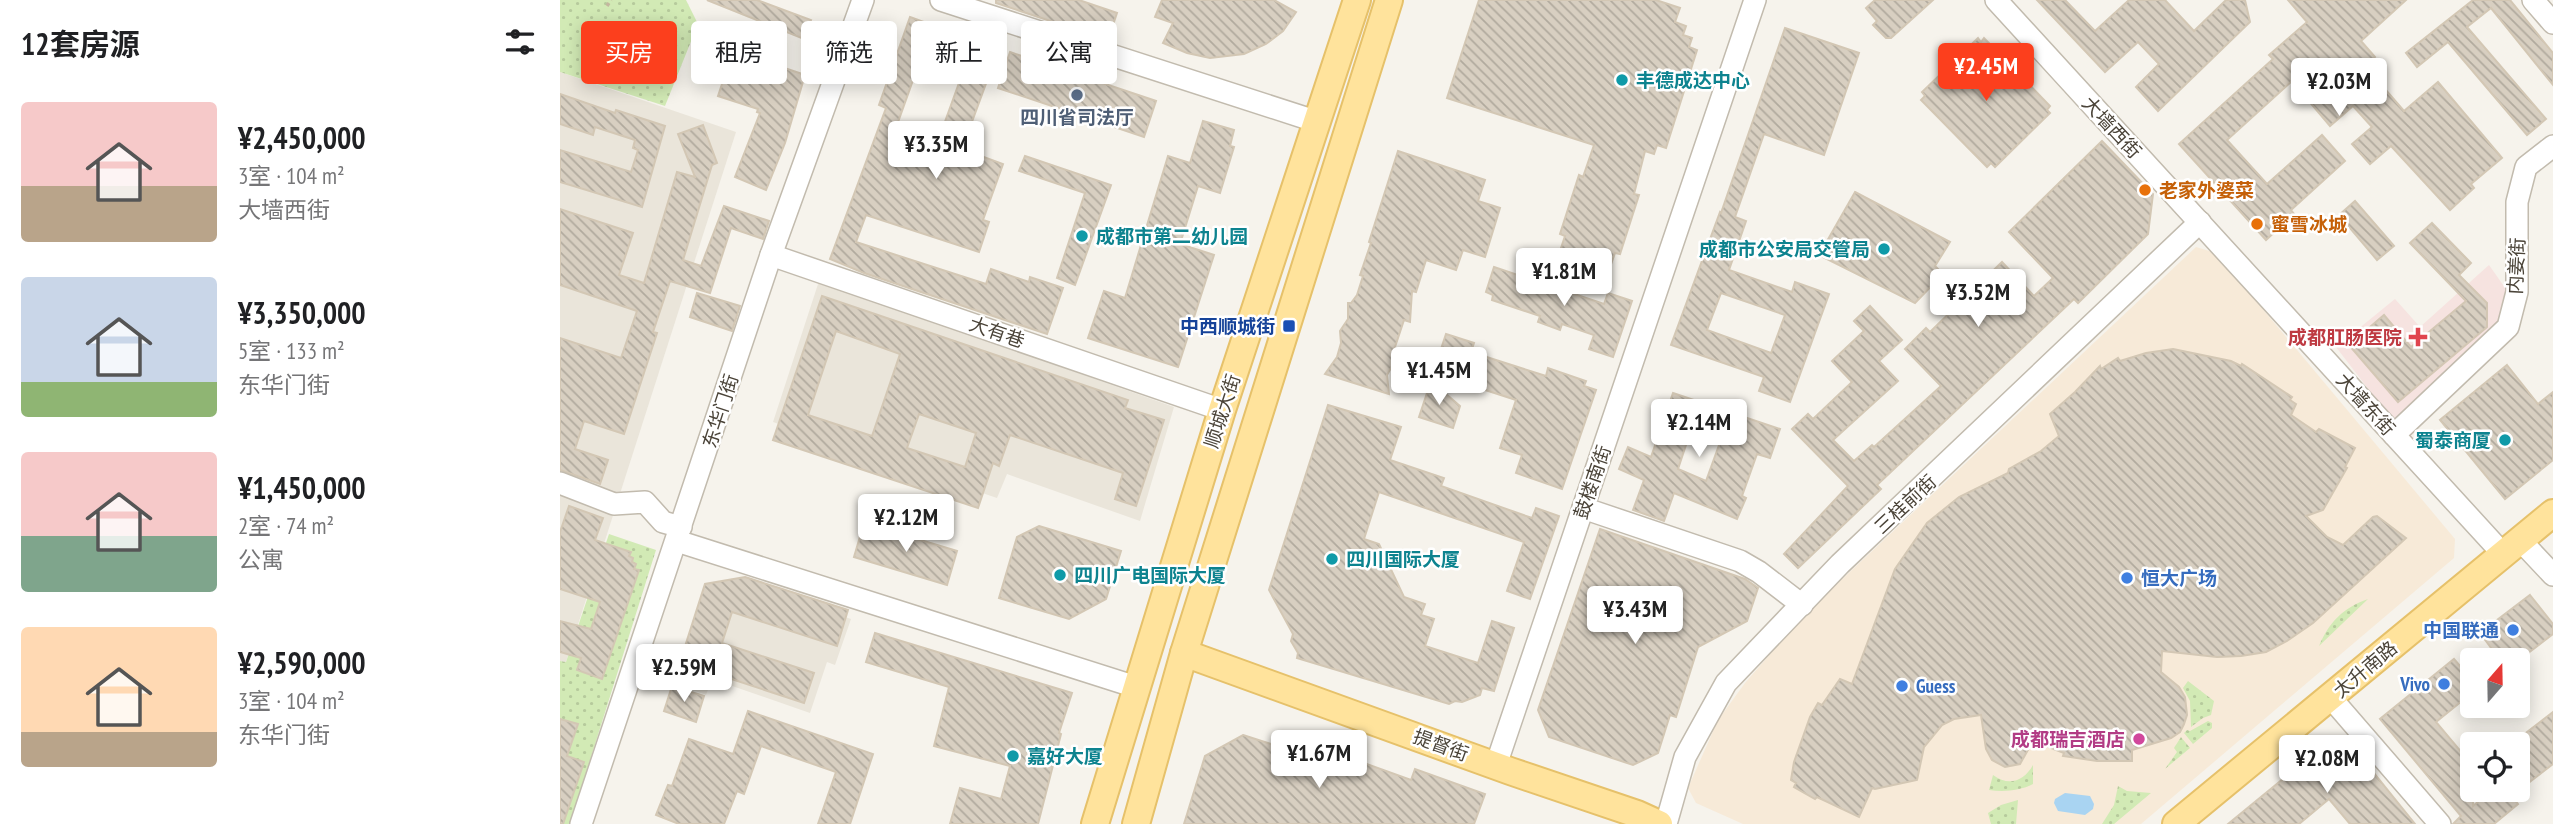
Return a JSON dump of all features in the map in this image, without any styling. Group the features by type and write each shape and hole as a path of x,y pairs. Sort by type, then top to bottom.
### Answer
{"main road":[{"name":"顺城大街","path":"1095,824 1222,410 1357,0"},
{"name":"顺城大街","path":"1136,824 1184,653 1390,0"},
{"name":"太升南路","path":"2176,824 2553,513"},
{"name":"提督街","path":"1184,653 1659,824"}],"street":[{"name":"东华门街","path":"581,824 771,255 863,0"},
{"path":"941,0 1318,122"},
{"name":"鼓楼南街","path":"1496,765 1755,0"},
{"name":"大墙西街","path":"1996,0 2200,222"},
{"path":"2533,0 2553,23"},
{"name":"内姜街","path":"2394,435 2508,327 2517,292 2517,202 2526,167 2553,146"},
{"name":"大墙东街","path":"2200,222 2394,435 2512,547 2553,575"},
{"name":"三桂前街","path":"1667,824 1685,757 1726,683 1840,564 2200,222"},
{"name":"大有巷","path":"771,255 1222,410"},
{"path":"560,484 614,504 645,502 663,522 679,534 1136,687"},
{"path":"1583,508 1740,561 1802,604"},
{"path":"2331,698 2440,824"}],"path":[{"path":"607,6 611,0"}],"shaded area":[{"path":"560,72 581,79 581,84 595,84 736,132 566,662 560,661"},
{"name":"恒大广场","path":"2196,247 2216,253 2455,539 2454,558 2141,824 1743,824 1696,803 1688,788 1718,720 1745,683 1805,614"},
{"name":"成都肛肠医院","path":"2489,265 2508,292 2501,326 2393,421 2336,347 2395,299 2420,327"},
{"path":"819,281 1174,407 1140,521 1007,474 997,498 773,422"},
{"path":"736,580 851,619 835,665 827,662 810,713 712,679 706,695 673,683 701,597"}],"green space":[{"path":"560,0 686,0 696,21 691,21 691,41 677,76 677,21 581,21 581,79 560,72"},
{"path":"597,84 674,84 665,106"},
{"path":"609,534 656,550 570,824 560,824 560,661 566,662"},
{"path":"2368,599 2319,646 2338,617"},
{"path":"2188,681 2214,701 2211,715 2191,727 2190,701 2183,688"},
{"path":"2208,721 2212,723 2212,728 2193,744 2184,733"},
{"path":"2181,737 2190,748 2165,769 2177,752 2174,748"},
{"path":"2033,765 2033,784 2011,790 1989,790 1993,775 2005,781 2016,781"},
{"path":"2118,786 2127,791 2151,793 2114,824 2102,824 2114,805"},
{"path":"2018,800 2016,824 1991,824 1988,813 2001,805"}],"water":[{"path":"2065,793 2090,796 2093,809 2085,815 2058,811 2055,799"}],"building":[{"path":"707,0 757,0 811,20 801,21 801,38 787,32 787,21 759,21"},
{"path":"996,0 1079,0 1117,13 1114,21 1050,21 996,3"},
{"path":"1162,0 1274,0 1296,12 1283,31 1266,44 1244,54 1210,58 1187,53 1163,43 1173,23 1155,17"},
{"path":"1479,0 1656,0 1680,8 1675,22 1686,26 1683,35 1692,38 1689,47 1697,50 1666,148 1657,145 1654,154 1645,151 1634,194 1639,195 1620,254 1615,253 1610,267 1560,251 1565,236 1560,234 1579,175 1583,177 1594,145 1447,98"},
{"path":"1875,0 1933,0 1891,38 1886,38 1873,25 1877,21 1866,8"},
{"path":"2037,0 2065,0 2095,31 2129,0 2165,0 2194,31 2226,0 2245,0 2250,22 2158,111 2136,87 2159,64 2138,42 2105,72"},
{"path":"2288,0 2406,0 2361,41 2375,57 2365,66 2404,111 2438,82 2502,158 2471,184 2474,188 2450,210 2391,146 2370,164 2352,144 2372,127 2353,106 2330,126 2292,81 2227,140 2267,184 2322,135 2345,161 2291,210 2294,214 2266,240 2179,144 2273,59 2269,55 2307,22"},
{"path":"2473,0 2510,0 2553,53 2553,85 2491,8 2467,27 2546,119 2527,135 2448,42 2417,67 2406,53"},
{"path":"910,17 921,21 911,21 912,84 897,125 938,141 959,84 986,84 962,149 1003,164 983,220 989,222 979,252 866,215 856,242 986,284 991,269 1029,282 1030,277 1063,288 1047,334 864,273 830,259 886,108 879,105 886,84 897,84 897,54"},
{"path":"1785,28 1859,53 1824,155 1764,134 1735,217 1746,221 1729,270 1792,292 1795,282 1829,294 1790,402 1759,391 1764,377 1671,345 1721,213","holes":["1721,293 1785,315 1771,353 1707,330"]},
{"path":"1978,38 1981,42 1984,38 2050,106 2047,110 2050,113 1995,167 1991,163 1987,167 1921,100 1925,96 1922,92"},
{"name":"四川省司法厅","path":"1010,52 1021,56 1021,84 1105,84 1156,101 1144,137 998,88 999,84 1007,84 1007,61"},
{"path":"787,69 801,74 802,84 785,143 766,190 735,177 760,113 757,112 758,109 718,96 722,84 787,84"},
{"path":"560,94 615,113 616,110 665,126 642,207 560,182 560,150 631,172 638,150 633,148 635,140 595,127 593,135 560,124"},
{"path":"1203,121 1234,130 1230,146 1234,147 1220,193 1198,186 1180,244 1214,255 1178,367 1088,338 1104,291 1125,298 1168,156 1190,163"},
{"path":"703,125 717,163 712,165 683,260 701,266 724,206 769,221 763,239 731,228 710,293 670,281 653,332 657,333 624,434 584,421 575,449 608,460 600,484 560,470 560,338 621,358 637,311 560,285 560,209 633,233 619,275 644,283 677,172 695,177 678,134"},
{"path":"2102,141 2153,194 2148,234 2078,303 2074,299 1877,485 1881,489 1798,568 1784,554 1848,486 1792,429 1808,414 1813,419 1852,382 1832,361 1864,331 1854,321 1870,306 1902,340 1879,361 1898,381 1833,440 1854,461 1872,445 1874,447 1941,386 1905,349 1926,328 1930,332 2002,262 2034,296 2053,278 2009,232"},
{"path":"1398,151 1485,180 1478,201 1500,208 1485,257 1463,250 1456,270 1426,260 1416,292 1412,291 1410,322 1404,320 1393,353 1399,354 1387,375 1389,394 1325,374 1337,357 1341,343 1340,331 1348,319 1348,303 1357,295 1363,276 1360,275 1371,243 1369,242"},
{"name":"成都市第二幼儿园","path":"1025,156 1111,185 1075,285 1057,278 1085,193 1019,171"},
{"name":"成都市公安局交管局","path":"1855,192 1950,242 1935,266 1943,274 1915,303 1819,255"},
{"path":"2355,201 2394,246 2377,260 2339,215"},
{"name":"成都肛肠医院","path":"2432,223 2471,263 2459,275 2487,303 2487,327 2398,402 2349,345 2384,315 2411,347 2466,301 2410,243"},
{"path":"1494,267 1604,304 1608,293 1632,301 1613,357 1589,349 1594,335 1562,324 1560,330 1538,322 1540,316 1492,300 1493,295 1486,292"},
{"path":"697,293 740,306 732,331 690,317"},
{"path":"822,296 1128,400 1125,408 1164,420 1136,506 1115,499 1123,473 1010,435 999,466 993,463 978,508 773,440","holes":["836,331 900,354 872,436 808,415","919,414 976,433 965,467 907,448"]},
{"path":"1446,334 1474,343 1471,352 1546,376 1548,368 1586,381 1584,386 1596,390 1562,489 1516,473 1522,455 1500,448 1516,400 1433,373"},
{"name":"恒大广场","path":"2173,349 2231,361 2241,366 2242,364 2292,397 2290,400 2296,404 2291,415 2316,432 2319,429 2355,448 2323,510 2306,516 2327,537 2343,545 2377,516 2406,538 2313,623 2266,652 2217,657 2162,651 2161,672 2179,687 2185,697 2187,715 2180,732 2171,738 2132,750 2132,761 2097,761 2063,756 2064,753 2033,741 2020,764 2005,767 1992,760 1986,749 1981,715 1954,719 1942,725 1924,747 1917,780 1872,788 1859,817 1794,787 1796,783 1791,780 1794,762 1810,717 1818,703 1822,705 1840,679 1852,684 1895,569 1927,523 1959,497 2008,473 2009,469 2041,451 2059,436 2050,414 2100,366 2101,369 2118,358 2120,361"},
{"name":"蜀泰商厦","path":"2507,365 2538,404 2553,392 2553,460 2505,499 2440,420"},
{"path":"1431,381 1460,406 1453,428 1419,417"},
{"path":"1673,393 1780,429 1770,458 1757,454 1742,496 1746,498 1737,519 1674,493 1664,521 1633,510 1644,480 1619,469 1628,447 1651,457","holes":["1693,424 1723,434 1706,481 1678,469"]},
{"name":"四川国际大厦","path":"1328,405 1401,427 1390,460 1444,478 1441,486 1532,518 1536,508 1559,516 1530,599 1507,591 1524,542 1379,492 1364,539 1379,544 1404,597 1425,604 1421,615 1434,619 1425,646 1478,663 1492,621 1514,628 1494,691 1482,688 1480,695 1449,704 1297,658 1298,653 1291,641 1293,634 1269,590"},
{"path":"569,506 603,518 595,540 631,552 629,556 636,564 634,569 639,570 602,679 577,670 581,658 560,652 560,621 591,629 600,602 560,589 560,532"},
{"path":"864,523 957,551 947,585 854,557"},
{"name":"四川广电国际大厦","path":"1039,526 1121,551 1106,599 1069,619 999,598 1017,537"},
{"path":"1600,529 1745,579 1758,588 1747,621 1698,647 1676,717 1670,715 1658,753 1633,765 1549,737 1538,710"},
{"path":"745,577 848,610 837,646 732,612 722,643 814,673 804,703 680,662 705,584"},
{"path":"2530,595 2553,624 2553,634 2530,652 2530,648 2491,648 2480,633"},
{"path":"875,633 1072,693 1059,733 1061,734 1038,824 950,824 960,788 1001,799 1010,766 934,746 949,687 866,662"},
{"path":"2454,659 2460,666 2460,703 2436,722 2460,751 2460,802 2473,802 2473,806 2478,802 2518,804 2494,824 2453,824 2461,816 2380,719"},
{"path":"672,686 704,696 696,722 664,711"},
{"path":"748,711 873,754 850,824 818,824 836,772 761,746 744,794 737,791 724,824 679,824 656,815 668,785 672,786 689,739 733,754"},
{"path":"2553,712 2553,764 2530,782 2530,732 2527,732"},
{"path":"560,719 578,724 567,756 584,762 563,824 560,824"},
{"path":"1243,735 1302,754 1308,736 1330,744 1328,750 1411,780 1415,769 1485,794 1474,824 1184,824 1205,756"},
{"path":"2316,752 2361,757 2415,824 2350,824 2329,799 2299,824 2228,824"}],"place":[{"name":"丰德成达中心","path":"1622,80"},
{"name":"四川省司法厅","path":"1077,95"},
{"name":"老家外婆菜","path":"2145,190"},
{"name":"蜜雪冰城","path":"2257,224"},
{"name":"成都市第二幼儿园","path":"1082,236"},
{"name":"成都市公安局交管局","path":"1884,249"},
{"name":"中西顺城街","path":"1289,326"},
{"name":"成都肛肠医院","path":"2418,337"},
{"name":"蜀泰商厦","path":"2505,440"},
{"name":"四川国际大厦","path":"1332,559"},
{"name":"四川广电国际大厦","path":"1060,575"},
{"name":"恒大广场","path":"2127,578"},
{"name":"中国联通","path":"2513,630"},
{"name":"Vivo","path":"2444,684"},
{"name":"Guess","path":"1902,686"},
{"name":"成都瑞吉酒店","path":"2139,739"},
{"name":"嘉好大厦","path":"1013,756"}]}
